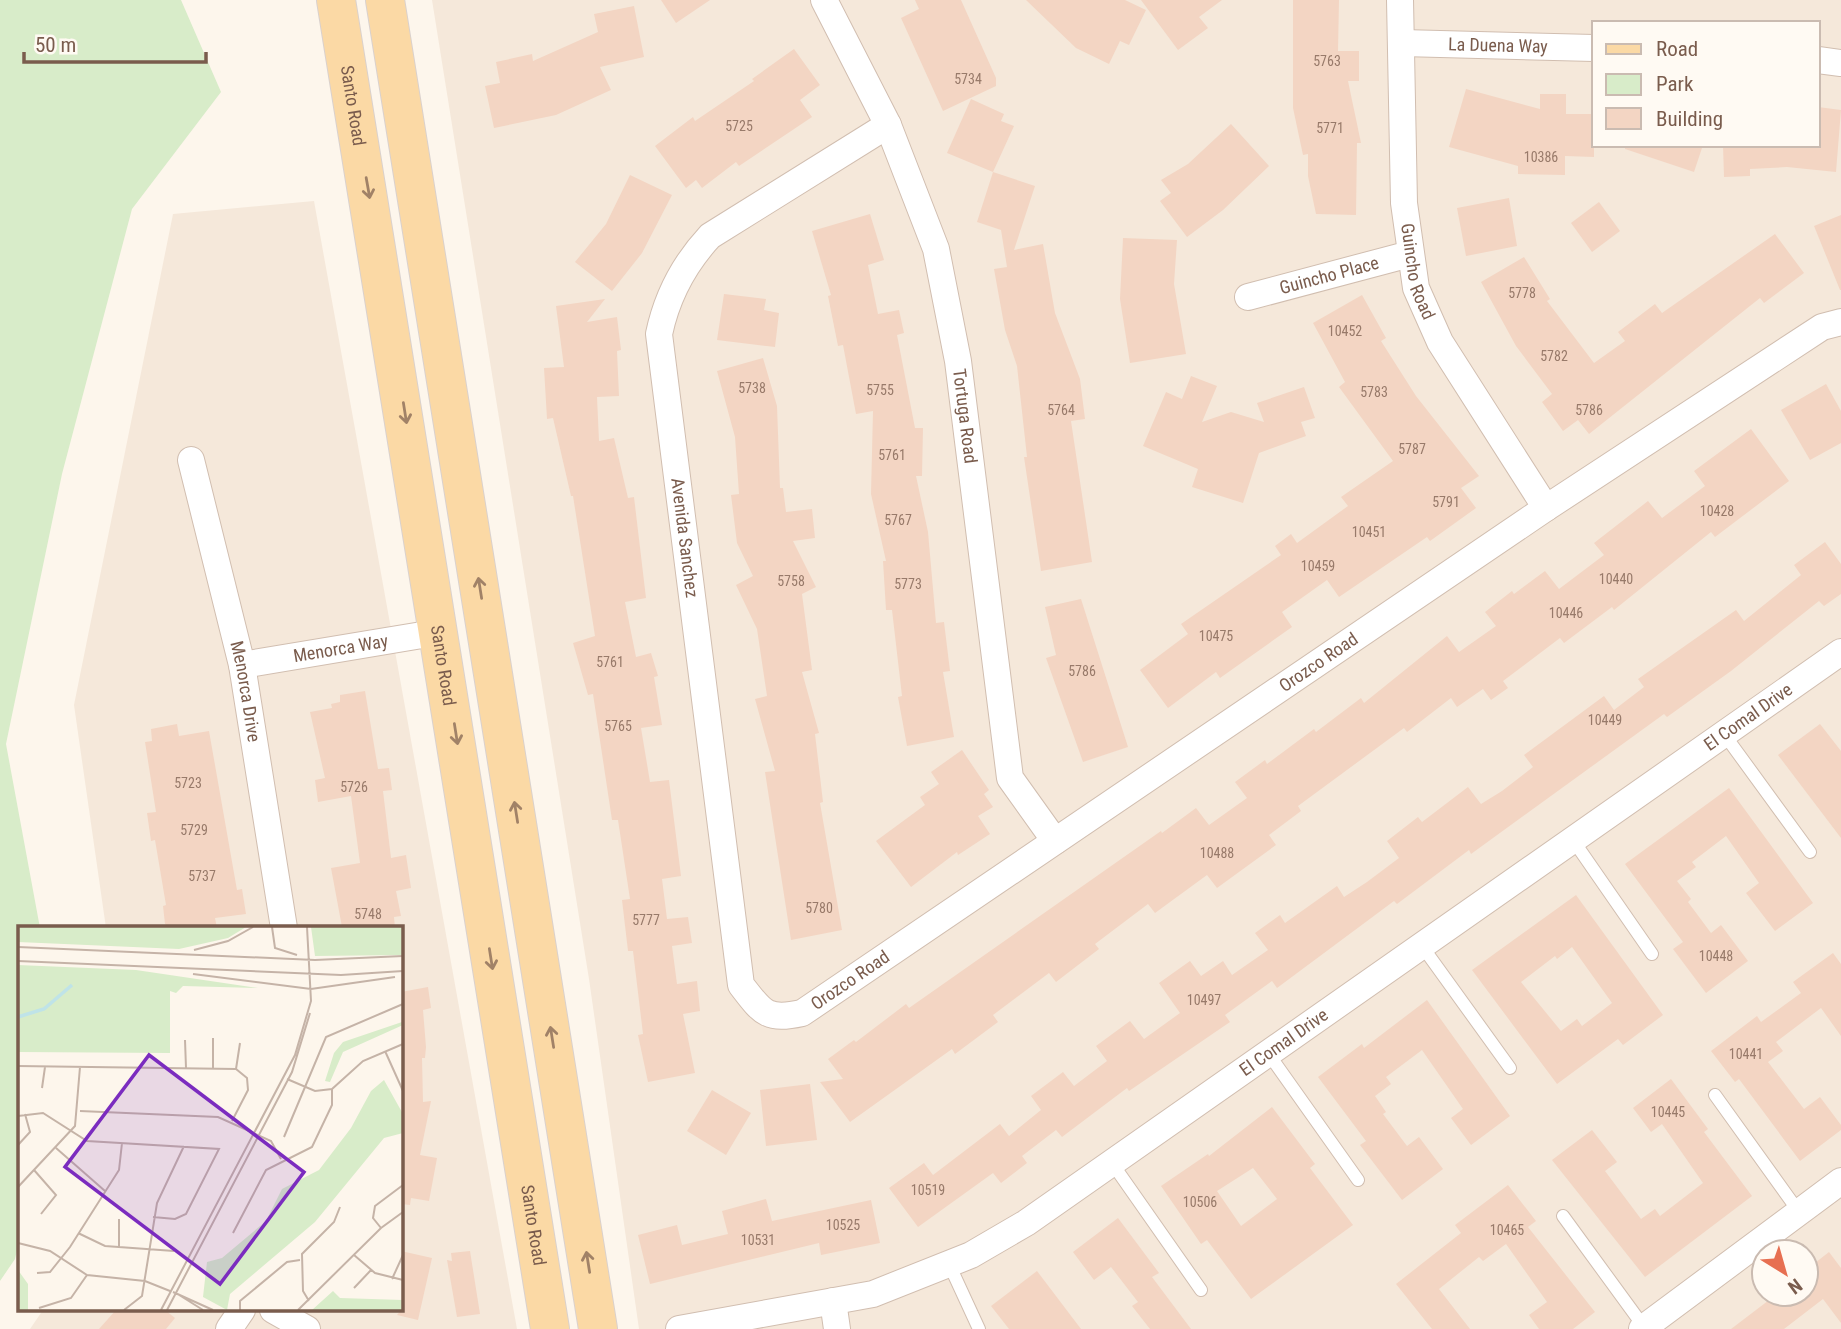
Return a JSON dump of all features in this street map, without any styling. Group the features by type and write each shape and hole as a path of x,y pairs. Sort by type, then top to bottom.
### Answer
{"main road":[{"name":"Santo Road","path":"336,0 440,632 550,1329"},
{"path":"385,0 598,1329"}],"street":[{"name":"Tortuga Road","path":"824,0 888,125 936,249 958,361 1010,778 1055,841"},
{"name":"Guincho Road","path":"1400,0 1404,203 1416,288 1440,342 1546,508"},
{"name":"La Duena Way","path":"1402,43 1592,48"},
{"path":"1820,60 1841,63"},
{"name":"Avenida Sanchez","path":"802,1013 779,1018 761,1011 741,985 659,334 665,306 692,255 710,236 888,125"},
{"name":"Guincho Place","path":"1248,297 1410,254"},
{"name":"Orozco Road","path":"802,1013 1546,508 1822,327 1841,322"},
{"name":"Menorca Drive","path":"191,460 242,665 284,926"},
{"name":"Menorca Way","path":"242,665 440,632"},
{"name":"El Comal Drive","path":"679,1329 873,1294 971,1255 1026,1223 1841,652"},
{"path":"1643,1328 1841,1181"},
{"path":"833,1301 837,1329"},
{"path":"229,1329 241,1312"},
{"path":"277,1312 307,1329"}],"lane":[{"path":"1724,734 1810,852"},
{"path":"1573,840 1652,954"},
{"path":"1422,946 1510,1068"},
{"path":"1269,1053 1358,1180"},
{"path":"1715,1095 1799,1212"},
{"path":"1112,1163 1201,1290"},
{"path":"1563,1216 1643,1328"},
{"path":"949,1264 979,1329"}],"shaded area":[{"path":"432,0 1841,0 1841,1329 639,1329 589,979"},
{"path":"314,201 517,1329 30,1329 42,1312 402,1312 402,926 106,926 74,705 173,214"}],"green space":[{"path":"0,0 181,0 221,92 132,209 62,474 6,744 40,926 18,926 18,1246 15,1259 0,1281"}],"building":[{"path":"661,0 710,0 676,23"},
{"path":"915,0 961,0 996,78 996,86 943,111 901,18 919,9"},
{"path":"1026,0 1125,0 1146,10 1129,45 1120,41 1109,64 1076,48"},
{"path":"1141,0 1222,0 1199,17 1208,28 1178,50"},
{"path":"1293,0 1339,0 1338,51 1359,51 1359,81 1348,81 1361,143 1357,143 1356,215 1316,214 1308,176 1308,154 1303,155 1293,108"},
{"path":"634,6 644,57 600,67 611,90 556,115 494,128 485,86 500,83 496,62 532,54 533,61 598,32 594,14"},
{"path":"794,49 820,85 800,100 812,117 739,166 736,162 702,188 696,180 686,188 655,146 693,117 695,121 754,81 752,79"},
{"path":"1466,89 1540,109 1540,94 1566,94 1566,114 1592,114 1594,157 1565,156 1565,175 1518,174 1518,166 1449,147"},
{"path":"971,99 1004,114 1001,121 1014,126 993,172 947,153"},
{"path":"1820,107 1841,110 1836,172 1787,167 1750,169 1750,176 1724,177 1723,147 1820,147"},
{"path":"1231,124 1269,166 1223,210 1187,237 1160,201 1171,193 1161,180 1188,164"},
{"path":"1625,147 1702,147 1694,172"},
{"path":"993,172 1035,186 1014,250 1043,244 1055,313 1080,379 1085,419 1071,421 1092,562 1041,571 1024,457 1027,457 1017,366 1005,330 994,269 1007,267 1001,230 977,222"},
{"path":"630,175 672,195 642,253 612,291 575,262 606,224"},
{"path":"1509,198 1517,246 1466,256 1457,208"},
{"path":"1599,202 1620,231 1592,252 1571,223"},
{"path":"870,214 884,260 868,265 878,314 899,310 904,333 897,335 915,428 923,428 922,476 916,476 928,532 936,623 944,622 950,671 943,672 954,737 907,746 898,697 902,696 892,610 886,610 883,561 886,561 871,494 873,411 856,414 843,345 838,346 828,296 831,295 812,231"},
{"path":"1841,215 1841,290 1840,290 1814,226"},
{"path":"1775,234 1804,273 1764,303 1760,298 1589,434 1578,420 1563,431 1542,402 1552,394 1516,346 1481,282 1524,257 1550,299 1547,301 1594,363 1625,341 1618,332 1655,304 1662,313"},
{"path":"1123,238 1177,240 1174,284 1186,354 1130,363 1120,299"},
{"path":"724,294 766,299 764,310 779,313 775,347 717,340"},
{"path":"1362,295 1386,338 1381,341 1416,396 1479,476 1461,488 1476,508 1430,541 1427,537 1339,597 1327,580 1282,612 1292,627 1220,678 1216,672 1168,708 1140,670 1188,634 1181,624 1281,555 1275,546 1291,534 1297,543 1348,506 1341,497 1393,461 1339,387 1345,382 1313,323"},
{"path":"605,299 587,322 617,317 621,350 617,351 619,396 597,397 599,441 614,438 628,498 634,497 646,598 625,602 636,657 651,653 658,676 654,677 662,725 641,728 650,782 669,780 681,876 662,879 667,919 688,917 692,943 672,946 677,984 697,981 700,1011 683,1014 695,1073 648,1082 638,1035 643,1034 633,951 628,951 622,900 630,899 618,820 612,820 593,694 588,695 573,643 595,636 573,496 553,418 547,419 544,368 564,367 556,306"},
{"path":"763,358 777,406 780,488 783,488 786,512 812,509 815,538 793,541 816,587 802,594 812,670 802,672 819,733 815,734 823,802 820,803 842,930 791,940 765,772 775,771 755,699 767,696 757,629 736,585 753,576 737,543 731,495 739,494 735,437 717,371"},
{"path":"1191,376 1217,386 1202,422 1231,412 1264,422 1257,403 1304,387 1315,418 1301,422 1306,436 1259,453 1243,503 1192,487 1198,469 1143,446 1166,392 1182,399"},
{"path":"1826,384 1841,411 1841,443 1810,460 1781,410"},
{"path":"1751,429 1789,481 1715,537 1711,532 1614,610 1612,607 1564,643 1560,638 1503,681 1508,688 1491,700 1483,689 1457,707 1451,698 1407,732 1404,728 1298,806 1301,811 1269,835 1276,845 1217,888 1207,875 1155,913 1148,904 1095,944 1099,949 1056,982 1049,973 993,1015 998,1022 955,1054 952,1049 850,1122 820,1082 843,1079 828,1059 854,1040 856,1042 906,1004 909,1008 1161,831 1162,833 1196,808 1209,825 1247,798 1235,782 1265,760 1267,764 1314,729 1316,732 1361,698 1364,703 1447,636 1459,652 1496,626 1485,612 1512,591 1514,594 1545,571 1559,589 1604,555 1594,543 1648,501 1662,518 1705,486 1694,471"},
{"path":"1825,542 1841,564 1841,594 1824,606 1819,601 1731,671 1667,717 1664,714 1471,854 1469,850 1397,904 1394,901 1277,988 1272,981 1225,1015 1230,1022 1129,1091 1127,1088 1062,1137 1056,1130 1022,1156 1027,1163 1001,1183 993,1173 918,1227 889,1188 924,1163 933,1175 1000,1124 1009,1136 1041,1110 1031,1096 1063,1072 1074,1086 1107,1061 1096,1046 1130,1021 1144,1039 1180,1013 1159,983 1190,961 1201,976 1223,961 1232,975 1268,950 1255,933 1280,915 1285,923 1337,886 1344,897 1367,882 1399,858 1387,841 1418,817 1422,822 1468,787 1481,804 1502,791 1533,767 1524,755 1604,696 1614,710 1644,687 1638,679 1736,610 1744,621 1801,575 1794,565"},
{"path":"1081,599 1128,747 1083,762 1046,658 1056,655 1045,607"},
{"path":"365,691 378,769 389,768 392,790 383,791 391,858 406,855 411,888 396,891 401,916 394,917 395,926 342,926 331,868 360,863 351,796 318,802 315,780 325,778 310,712 332,708 331,704 340,702 340,695"},
{"path":"177,724 179,736 209,731 237,890 242,889 246,914 215,918 217,926 165,924 163,906 166,905 155,840 151,841 147,813 156,812 145,742 152,741 151,729"},
{"path":"1820,724 1841,751 1841,838 1778,755"},
{"path":"962,750 989,790 984,794 993,807 978,816 990,834 958,855 957,852 911,887 876,841 925,805 920,797 939,784 931,772"},
{"path":"1729,788 1813,903 1775,931 1746,893 1759,883 1726,836 1692,862 1696,867 1677,881 1691,899 1688,902 1711,933 1721,925 1748,961 1706,993 1673,949 1683,942 1625,864"},
{"path":"1576,895 1663,1015 1623,1045 1618,1039 1557,1084 1472,970","holes":["1572,947 1612,1003 1582,1026 1577,1019 1561,1031 1521,982 1555,956 1557,959"]},
{"path":"1833,953 1841,964 1841,1036 1821,1008 1776,1042 1783,1051 1768,1062 1804,1109 1820,1097 1841,1125 1841,1130 1800,1161 1739,1079 1735,1082 1711,1051 1757,1016 1761,1022 1801,993 1793,982"},
{"path":"428,987 431,1008 423,1010 426,1047 425,1058 422,1058 423,1102 431,1101 420,1155 437,1158 429,1201 411,1198 410,1205 402,1204 402,992"},
{"path":"1427,1000 1510,1116 1471,1145 1451,1118 1463,1109 1422,1050 1386,1077 1391,1084 1375,1096 1386,1112 1383,1114 1407,1146 1419,1137 1443,1169 1402,1200 1360,1145 1366,1141 1318,1077 1362,1044 1364,1048"},
{"path":"1671,1079 1708,1129 1704,1132 1752,1196 1645,1277 1552,1160 1592,1130 1617,1162 1605,1171 1641,1219 1655,1209 1660,1216 1703,1183 1662,1124 1651,1132 1633,1108"},
{"path":"810,1084 817,1140 766,1146 760,1090"},
{"path":"712,1090 751,1113 726,1155 687,1131"},
{"path":"1272,1107 1315,1164 1310,1168 1353,1225 1251,1299 1207,1240 1201,1244 1161,1186 1208,1154 1209,1156","holes":["1253,1168 1277,1199 1241,1226 1217,1191"]},
{"path":"1508,1185 1536,1221 1528,1227 1595,1312 1573,1329 1539,1329 1529,1315 1547,1302 1506,1244 1483,1261 1479,1257 1439,1289 1470,1329 1432,1329 1396,1284 1461,1233 1455,1225"},
{"path":"766,1199 772,1221 871,1200 880,1243 821,1255 819,1243 650,1284 638,1235 677,1225 682,1245 728,1234 722,1211"},
{"path":"1118,1218 1159,1273 1152,1277 1191,1329 1150,1329 1132,1306 1138,1302 1111,1267 1094,1280 1073,1252"},
{"path":"402,1251 432,1258 418,1320 397,1315 402,1312"},
{"path":"470,1251 480,1314 457,1317 447,1260 452,1261 451,1253"},
{"path":"1829,1252 1841,1268 1841,1323 1823,1299 1820,1301 1820,1259"},
{"path":"1037,1271 1081,1329 1009,1329 991,1306"},
{"path":"1759,1308 1811,1308 1784,1329 1731,1329"},
{"path":"114,1312 168,1312 175,1318 166,1329 99,1329"}]}
